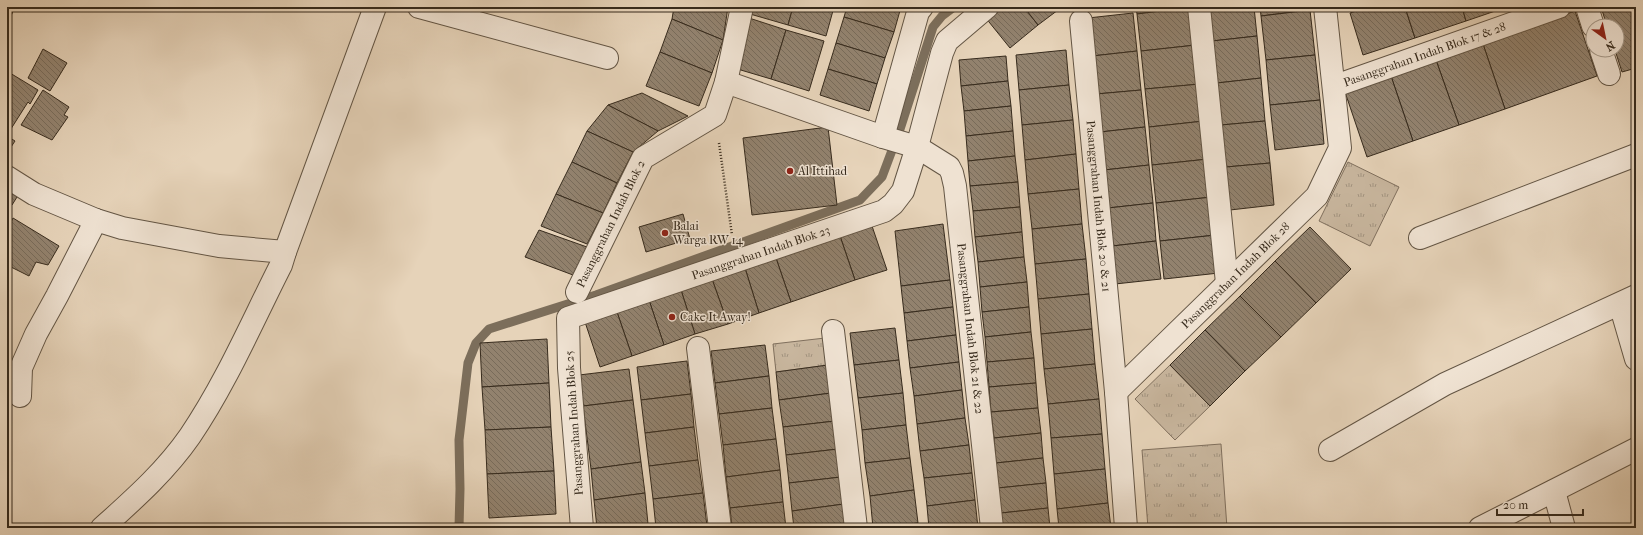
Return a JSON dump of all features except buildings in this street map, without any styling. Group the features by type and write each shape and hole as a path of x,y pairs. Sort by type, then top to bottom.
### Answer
{"street":[{"path":"102,528 149,486 189,437 214,396 281,265 375,7"},
{"path":"419,7 607,58"},
{"path":"715,115 726,82 742,7"},
{"path":"883,137 918,12 922,7"},
{"name":"Pasanggrahan Indah Blok 23","path":"568,318 884,211 893,204 903,191 917,147 942,53 947,41 987,7"},
{"path":"1199,7 1227,283"},
{"path":"1326,7 1335,86"},
{"name":"Pasanggrahan Indah Blok 17 & 28","path":"1335,86 1559,7"},
{"path":"1588,7 1591,18"},
{"name":"Pasanggrahan Indah Blok 20 & 21","path":"1081,21 1116,392 1126,528"},
{"path":"1604,58 1609,74"},
{"name":"Pasanggrahan Indah Blok 21 & 22","path":"726,82 883,137 917,147 949,167 955,186 992,528"},
{"name":"Pasanggrahan Indah Blok 28","path":"1116,392 1317,196 1340,148 1335,86"},
{"name":"Pasanggrahan Indah Blok 2","path":"577,292 643,158 715,115"},
{"path":"1420,238 1636,155"},
{"path":"7,177 34,194 96,220 122,228 219,246 285,252"},
{"path":"20,396 21,368 36,334 96,220"},
{"path":"1330,450 1445,384 1628,300 1636,359"},
{"name":"Pasanggrahan Indah Blok 25","path":"568,318 570,368 582,528"},
{"path":"832,331 856,528"},
{"path":"698,348 720,528"},
{"path":"1480,528 1636,449"},
{"path":"1554,491 1564,528"}],"path":[{"path":"715,115 732,231"}],"green space":[{"path":"1348,162 1399,187 1370,246 1319,221"},
{"path":"825,338 828,365 776,372 773,344"},
{"path":"1170,365 1210,406 1175,440 1135,399"},
{"path":"1221,444 1227,528 1148,528 1142,450"}],"waterway":[{"path":"459,528 459,440 468,363 476,343 489,329 596,295 860,200 882,177 900,129 933,27 942,16 954,7"}],"place":[{"name":"Al Ittihad","path":"790,171"},
{"name":"Balai Warga RW 14","path":"665,233"},
{"name":"Cake It Away!","path":"672,317"}]}
